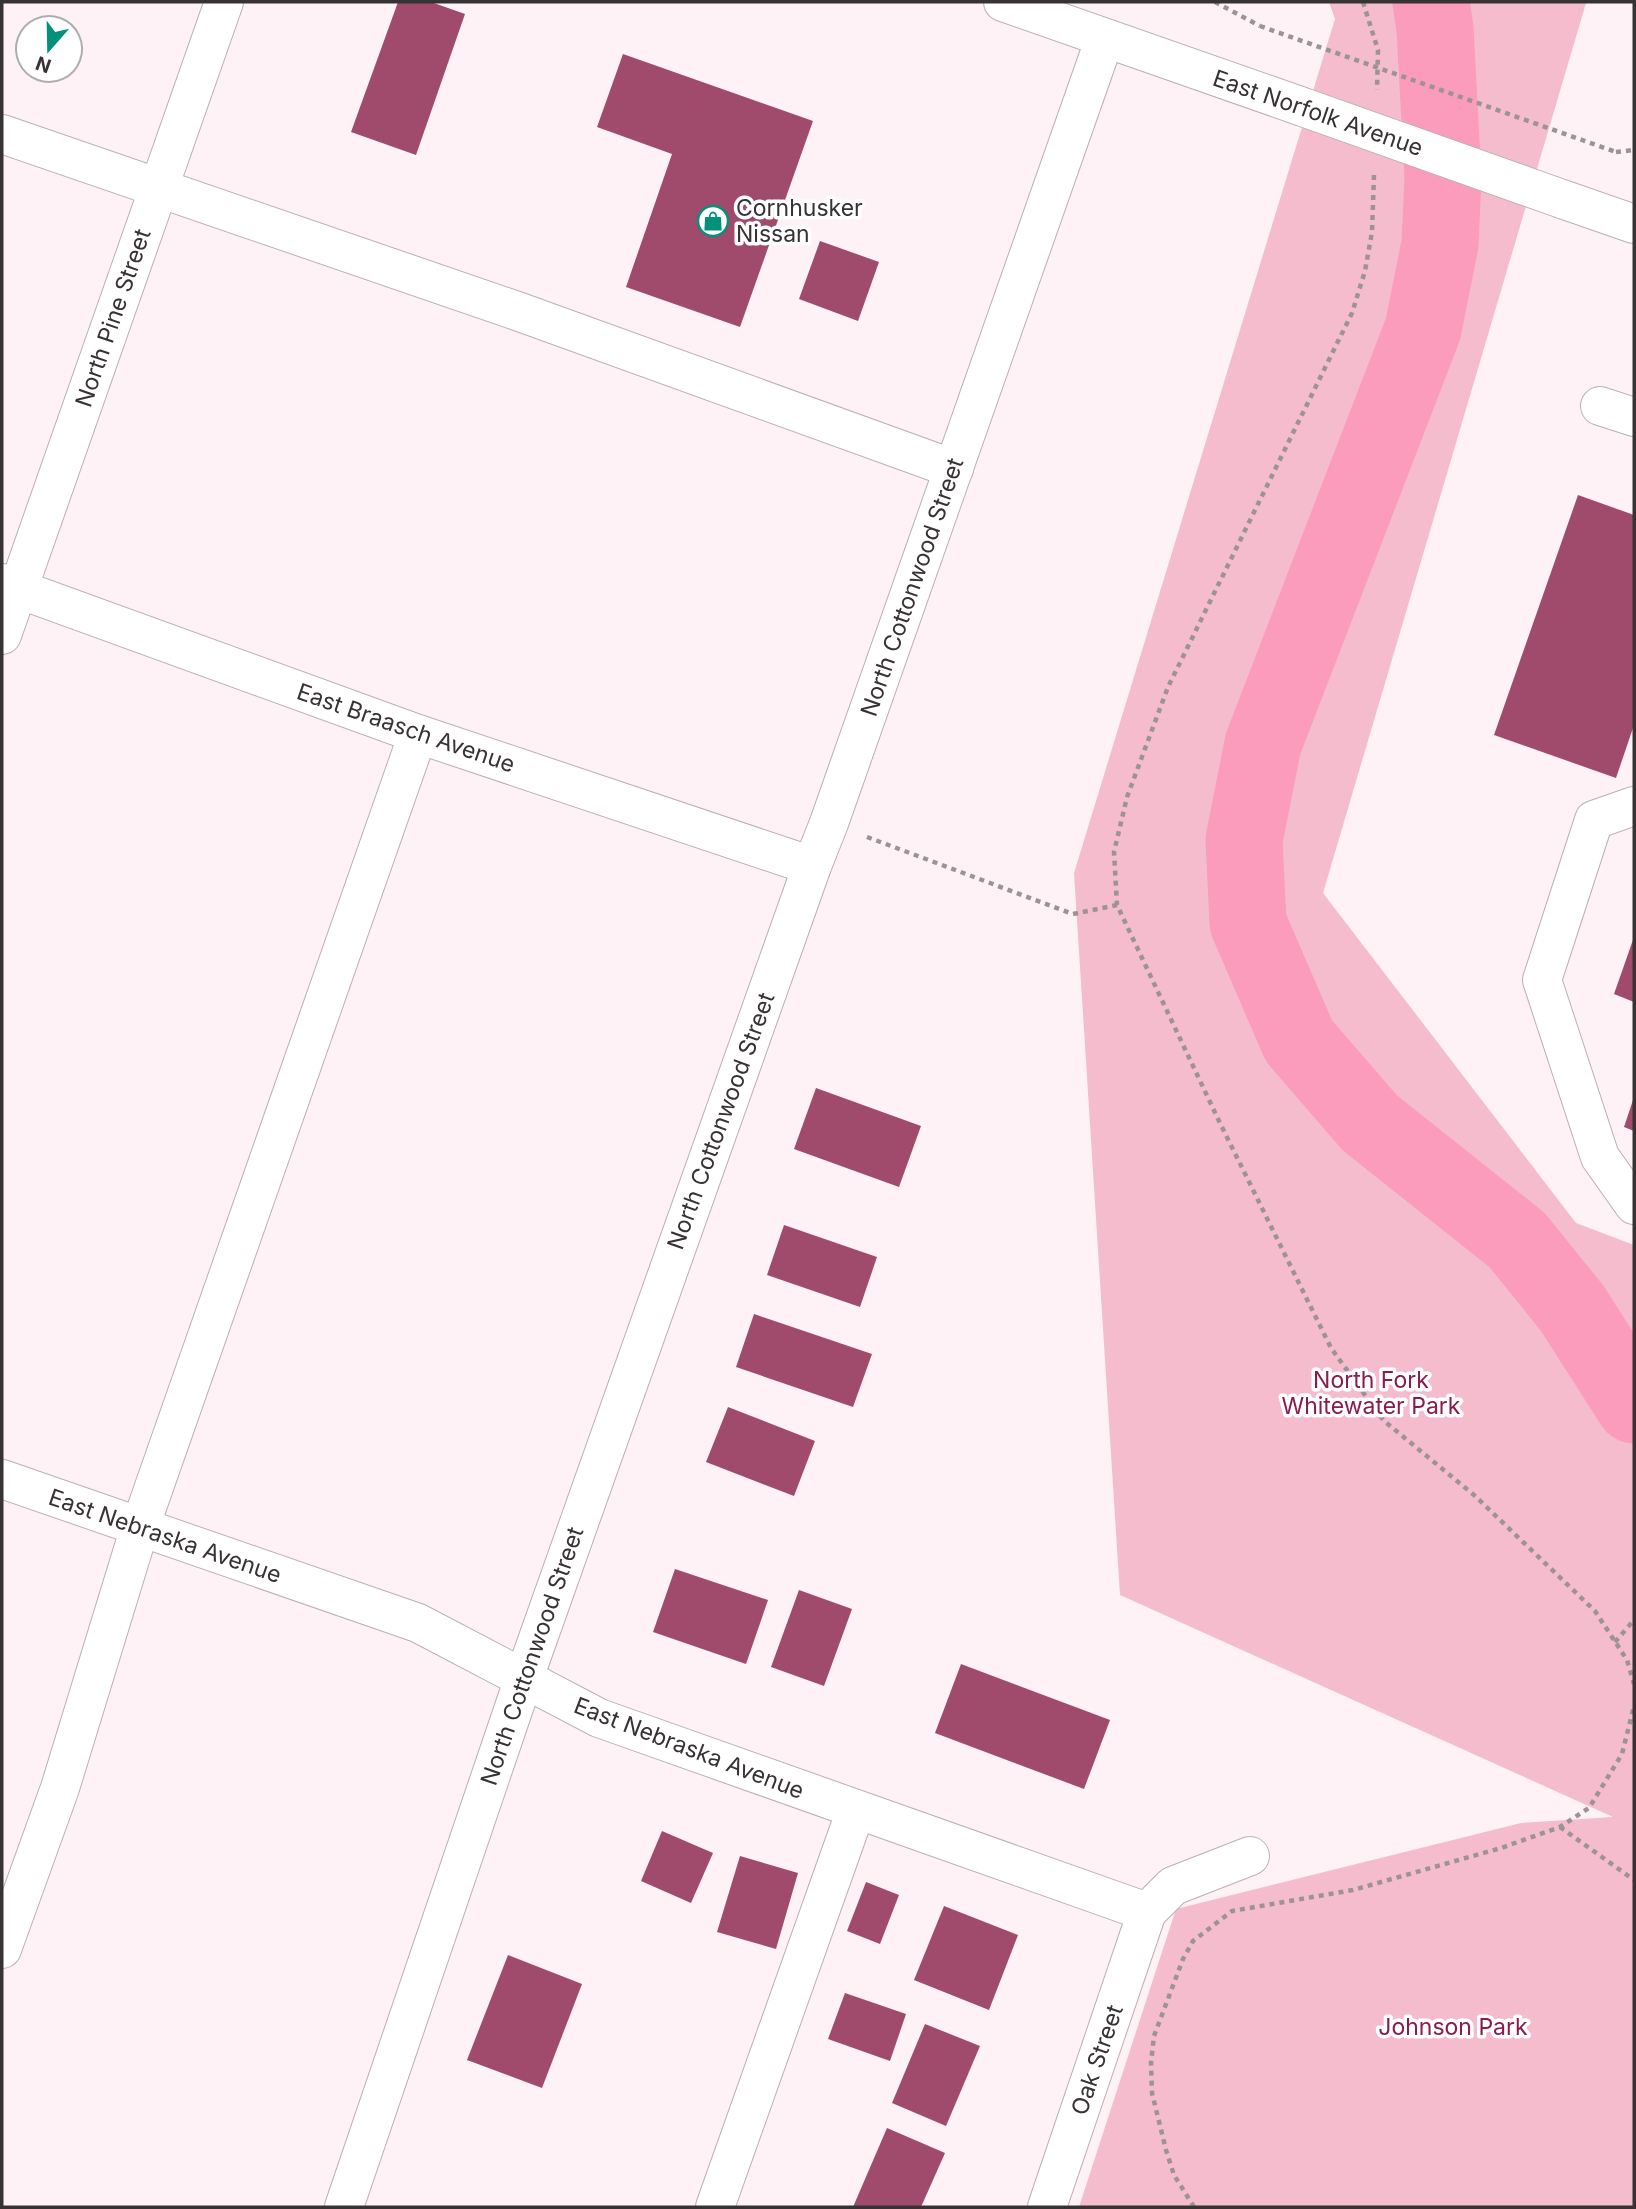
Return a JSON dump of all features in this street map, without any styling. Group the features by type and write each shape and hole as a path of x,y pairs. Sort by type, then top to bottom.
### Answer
{"street":[{"name":"North Pine Street","path":"2,635 10,586 224,2"},
{"name":"East Norfolk Avenue","path":"1003,2 1071,13 1105,38 1634,224"},
{"name":"North Cottonwood Street","path":"344,2207 524,1678 1105,38"},
{"path":"2,134 517,311 954,469"},
{"name":"East Braasch Avenue","path":"10,586 418,734 812,866"},
{"path":"2,1949 60,1788 140,1527 418,734"},
{"path":"1634,806 1594,820 1542,980 1600,1157 1634,1205"},
{"name":"East Nebraska Avenue","path":"2,1479 418,1623 599,1718 1147,1912"},
{"path":"715,2207 856,1810"},
{"path":"1147,1912 1173,1886 1250,1856"},
{"name":"Oak Street","path":"1047,2207 1147,1912"}],"path":[{"path":"1215,2 1260,26 1616,152 1634,150"},
{"path":"1363,2 1378,50 1377,92"},
{"path":"1375,162 1372,232 1366,271 1352,313 1168,687 1127,797 1119,830 1114,852 1117,905 1219,1121 1331,1348 1383,1420 1474,1495 1595,1611 1627,1660 1634,1684"},
{"path":"829,822 1073,914 1117,905"},
{"path":"1615,1642 1634,1620"},
{"path":"1195,2207 1174,2175 1152,2093 1154,2036 1183,1959 1193,1941 1232,1911 1353,1890 1501,1848 1560,1827 1589,1808 1622,1754 1634,1706"},
{"path":"1560,1827 1634,1880"}],"green space":[{"name":"North Fork Whitewater Park","path":"1329,2 1586,3 1323,893 1576,1223 1634,1245 1634,2207 1079,2207 1176,1909 1521,1823 1613,1817 1120,1595 1074,873 1335,19"}],"building":[{"path":"398,2 431,2 465,14 416,155 351,132"},
{"name":"Cornhusker Nissan","path":"623,54 813,121 740,327 626,287 672,154 597,127"},
{"path":"820,241 879,262 858,321 799,299"},
{"path":"1578,495 1634,515 1634,725 1616,778 1494,735"},
{"path":"1634,937 1634,1002 1614,994"},
{"path":"816,1088 921,1126 899,1187 794,1149"},
{"path":"1634,1097 1634,1131 1624,1127"},
{"path":"784,1225 877,1257 860,1307 767,1275"},
{"path":"754,1314 872,1354 853,1407 736,1367"},
{"path":"728,1407 815,1441 794,1496 706,1462"},
{"path":"675,1569 768,1600 746,1664 653,1632"},
{"path":"799,1590 852,1609 824,1686 771,1667"},
{"path":"961,1664 1110,1720 1084,1789 935,1733"},
{"path":"662,1831 713,1853 691,1903 641,1881"},
{"path":"740,1856 798,1873 776,1949 717,1932"},
{"path":"866,1882 899,1895 880,1944 847,1931"},
{"path":"944,1906 1018,1935 989,2010 914,1980"},
{"path":"508,1955 582,1984 542,2088 467,2060"},
{"path":"845,1993 906,2014 890,2061 828,2039"},
{"path":"925,2024 980,2046 946,2126 892,2103"},
{"path":"887,2128 945,2153 921,2207 853,2207"}],"waterway":[{"path":"1431,2 1435,29 1443,178 1440,244 1423,329 1263,744 1244,840 1248,923 1299,1041 1370,1123 1517,1240 1572,1308 1634,1405"}],"place":[{"name":"Cornhusker Nissan","path":"713,221"}],"park label":[{"name":"Johnson Park","path":"1453,2027"}]}
